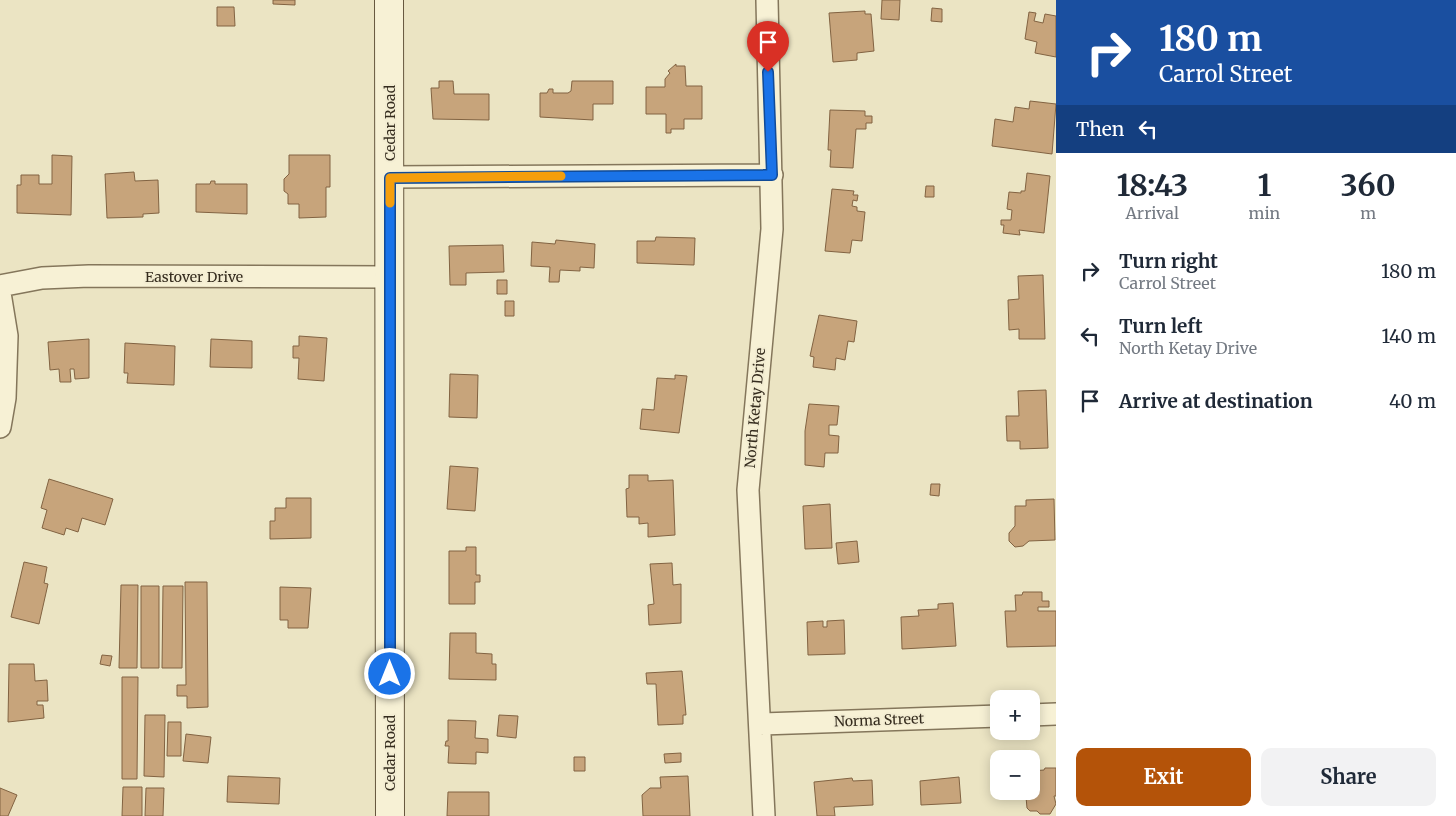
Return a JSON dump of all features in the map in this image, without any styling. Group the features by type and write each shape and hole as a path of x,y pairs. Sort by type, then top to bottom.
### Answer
{"street":[{"name":"Cedar Road","path":"389,0 390,816"},
{"name":"North Ketay Drive","path":"764,816 748,490 772,230 767,0"},
{"path":"390,178 772,175"},
{"name":"Eastover Drive","path":"0,286 42,278 89,276 389,277"},
{"path":"0,293 7,336 5,398 0,427"},
{"path":"1040,715 1056,714"},
{"name":"Norma Street","path":"760,724 990,716"}],"building":[{"path":"273,0 295,0 295,5 273,4"},
{"path":"882,0 900,0 899,20 881,19"},
{"path":"217,7 234,7 235,26 217,26"},
{"path":"932,8 942,9 942,22 931,21"},
{"path":"865,11 865,14 871,14 874,51 857,53 857,60 833,62 829,13"},
{"path":"1029,12 1036,13 1034,21 1043,23 1045,14 1056,16 1056,57 1035,53 1037,42 1025,39"},
{"path":"676,64 676,66 685,66 686,86 702,86 702,119 684,119 684,129 671,129 671,133 666,133 666,114 646,114 646,87 665,87 665,79 670,73 668,71"},
{"path":"439,81 453,81 454,94 489,94 489,120 433,119 431,88 439,88"},
{"path":"572,81 613,81 613,104 593,104 593,120 540,117 540,93 547,93 549,89 553,89 553,93 568,93 571,91"},
{"path":"1030,101 1056,104 1052,154 992,146 995,119 1013,122 1015,107 1029,109"},
{"path":"830,110 865,111 865,116 872,116 872,123 866,123 866,129 856,129 853,168 830,167 831,150 828,150"},
{"path":"52,155 72,156 71,215 17,213 17,185 21,185 21,175 39,175 39,184 52,184"},
{"path":"289,155 330,155 330,187 326,187 326,217 299,218 299,204 288,204 288,194 284,191 284,179 289,174"},
{"path":"134,172 135,181 158,180 159,213 143,214 143,217 107,218 105,174"},
{"path":"1027,173 1050,176 1044,233 1019,230 1020,235 1003,233 1004,225 1001,225 1001,220 1011,220 1012,210 1007,209 1009,192 1021,193 1021,191 1025,191"},
{"path":"211,181 215,181 215,184 247,184 247,214 196,212 196,184 210,184"},
{"path":"926,186 934,186 934,197 925,197"},
{"path":"832,189 854,191 853,195 858,195 857,201 853,200 852,206 857,207 857,211 865,212 862,241 852,240 850,253 825,251"},
{"path":"656,237 695,238 694,265 637,263 637,241 655,241"},
{"path":"556,240 595,244 594,268 580,267 580,271 560,270 559,282 549,282 550,267 531,266 532,242 555,244"},
{"path":"503,245 504,272 466,273 466,285 450,285 449,246"},
{"path":"1043,275 1045,339 1019,339 1019,329 1009,330 1008,300 1019,299 1018,276"},
{"path":"497,280 507,280 507,294 497,294"},
{"path":"505,301 514,301 514,316 505,316"},
{"path":"819,315 857,321 854,342 848,341 845,360 836,358 835,370 813,367 814,357 810,356"},
{"path":"299,336 327,338 324,381 298,379 299,358 293,358 293,346 299,346"},
{"path":"89,339 89,378 75,379 74,369 70,369 71,382 60,382 59,369 50,370 48,342"},
{"path":"211,339 252,341 252,368 210,367"},
{"path":"125,343 175,346 174,385 127,383 128,373 124,373"},
{"path":"450,374 478,375 477,418 449,417"},
{"path":"675,375 687,376 679,433 640,429 642,409 654,410 657,378 675,379"},
{"path":"1046,390 1048,448 1020,449 1020,441 1007,441 1006,416 1019,416 1018,391"},
{"path":"809,404 839,406 837,425 829,425 829,435 839,436 838,453 825,453 824,467 805,465 805,431"},
{"path":"450,466 478,468 475,511 447,509"},
{"path":"629,475 648,475 648,481 673,480 675,535 648,537 648,523 639,524 639,517 627,517 626,489 629,488"},
{"path":"49,479 113,499 105,525 82,518 78,532 66,528 64,535 42,528 47,510 41,508"},
{"path":"931,484 940,484 939,496 930,495"},
{"path":"286,498 311,498 311,538 270,539 270,521 275,521 275,508 286,508"},
{"path":"1054,499 1055,540 1029,541 1023,546 1015,547 1009,541 1009,533 1015,526 1015,506 1026,506 1026,500"},
{"path":"830,504 832,548 805,549 803,506"},
{"path":"857,541 859,562 838,564 836,543"},
{"path":"466,547 476,547 476,575 480,575 480,582 475,582 475,604 449,604 449,551 466,551"},
{"path":"24,562 47,567 44,583 48,584 39,624 11,617"},
{"path":"672,563 673,585 681,584 681,623 649,625 648,605 654,604 650,564"},
{"path":"185,582 207,582 208,707 187,708 187,696 177,696 177,685 186,685"},
{"path":"121,585 138,585 137,668 119,668"},
{"path":"141,586 159,586 159,668 141,668"},
{"path":"163,586 183,586 182,668 162,668"},
{"path":"280,587 311,588 308,628 288,628 288,620 280,620"},
{"path":"1023,592 1042,592 1042,601 1049,601 1049,607 1038,607 1038,611 1056,611 1056,646 1007,647 1005,611 1016,611 1015,595 1022,595"},
{"path":"953,603 956,646 902,649 901,617 919,616 918,610 938,609 938,604"},
{"path":"844,620 845,654 808,655 807,622 823,621 823,627 827,627 827,621"},
{"path":"450,633 476,633 476,653 492,654 492,664 496,664 496,680 449,679"},
{"path":"102,655 112,656 110,666 100,664"},
{"path":"9,664 34,664 35,681 47,680 48,701 37,701 37,705 43,705 44,718 8,722"},
{"path":"682,671 686,715 683,715 683,724 658,725 656,684 647,684 646,673"},
{"path":"122,677 138,677 137,779 122,779"},
{"path":"145,715 165,715 164,777 144,776"},
{"path":"499,715 518,716 516,738 497,736"},
{"path":"448,720 476,721 475,738 488,739 488,753 476,752 476,764 448,763 449,746 445,746 446,741 448,741"},
{"path":"168,722 181,722 181,756 167,756"},
{"path":"186,734 211,737 208,763 183,761"},
{"path":"681,753 681,762 665,763 664,754"},
{"path":"574,757 585,757 585,771 574,771"},
{"path":"1045,768 1056,768 1056,796 1054,796 1056,804 1050,814 1040,814 1027,808 1026,800 1040,800 1040,770"},
{"path":"228,776 280,778 279,804 227,802"},
{"path":"688,776 690,816 643,816 642,795 650,788 661,788 660,777"},
{"path":"959,777 961,803 921,805 920,781"},
{"path":"852,778 853,781 872,780 873,805 834,807 835,816 817,816 814,782"},
{"path":"123,787 142,787 142,816 122,816"},
{"path":"0,788 17,795 8,816 0,816"},
{"path":"146,788 164,788 163,816 145,816"},
{"path":"448,792 489,792 489,816 447,816"}],"slow traffic":[{"path":"390,203 390,178 561,176"}],"route":[{"path":"390,674 390,178 772,175 768,72"}]}
